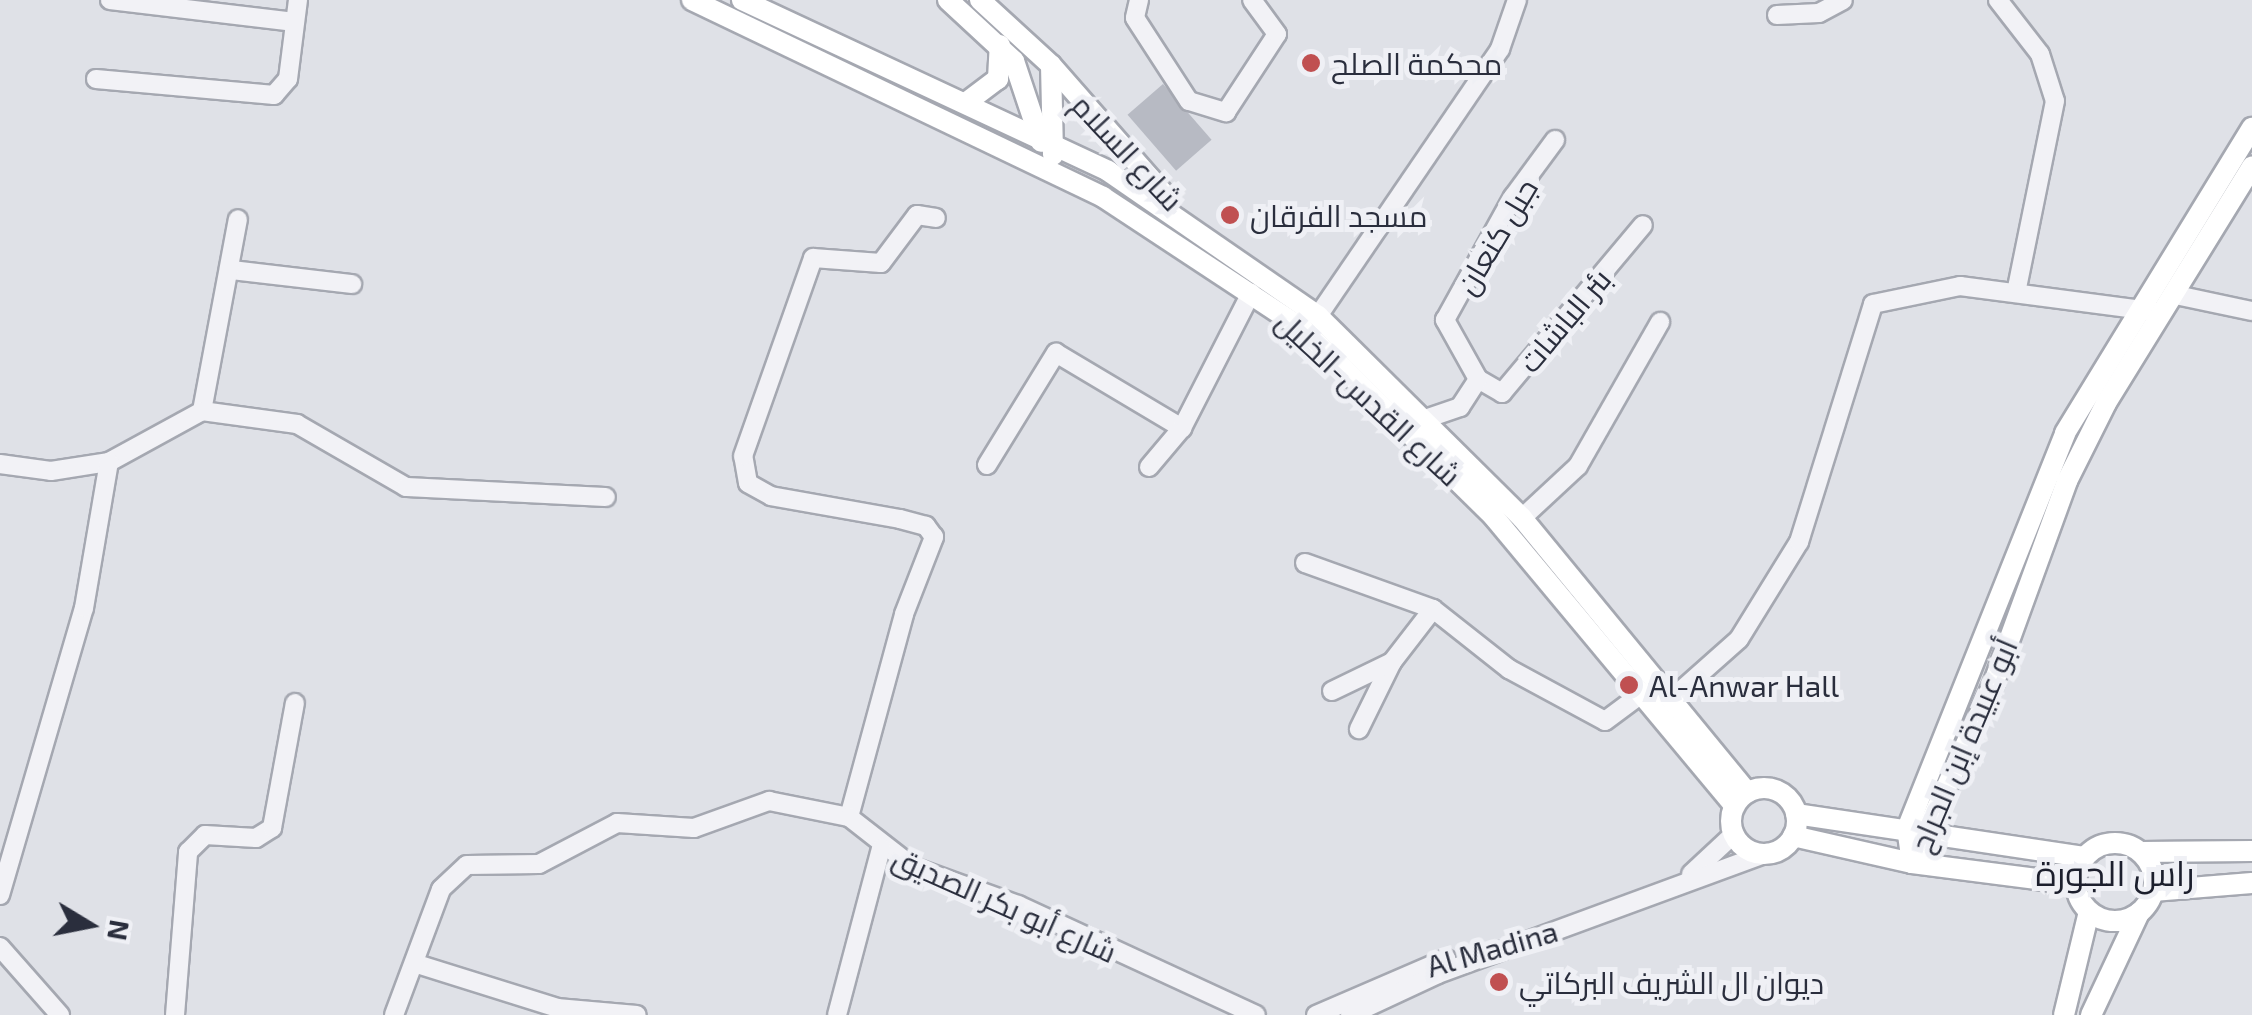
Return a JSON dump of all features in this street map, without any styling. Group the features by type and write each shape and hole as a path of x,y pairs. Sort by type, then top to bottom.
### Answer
{"main road":[{"name":"شارع القدس-الخليل","path":"692,0 1051,172 1193,250 1302,328 1466,488 1640,696 1741,799"},
{"name":"شارع القدس-الخليل","path":"742,0 1047,139 1209,235 1318,316 1428,418 1522,518 1676,695 1741,799"},
{"name":"شارع السلام","path":"948,0 1000,45 1028,83 1047,139"},
{"name":"شارع السلام","path":"980,0 1051,65 1130,164 1209,235"},
{"path":"967,102 998,79 1000,45"},
{"name":"شارع السلام","path":"1051,65 1047,139 1051,172"},
{"name":"أبو عبيدة إبن الجراح","path":"1912,864 1930,832 2066,482 2252,128"},
{"name":"أبو عبيدة إبن الجراح","path":"1912,864 1907,829 2065,433 2161,306 2252,167"},
{"path":"1796,814 1792,836 1768,853 1747,849 1734,834 1741,799 1777,790 1796,814 2084,857"},
{"path":"1792,836 1912,864 2076,884"},
{"path":"2064,1015 2089,912 2076,884 2084,857 2105,843 2142,852 2252,851"},
{"path":"2091,1015 2153,891 2142,852"},
{"path":"2153,891 2252,883"},
{"path":"2089,912 2114,921 2139,913"}],"street":[{"path":"110,0 295,22"},
{"path":"96,79 274,95 288,79 298,0"},
{"path":"1139,0 1135,18 1189,100 1226,112 1277,34 1252,0"},
{"path":"1318,316 1500,48 1517,0"},
{"path":"1777,14 1819,12 1843,0"},
{"path":"1998,0 2040,54 2054,101 2016,292"},
{"name":"جبل كنعان","path":"1478,379 1445,320 1513,197 1555,140"},
{"path":"394,1015 418,964 441,889 478,862 540,864 617,823 694,828 759,801 849,817 904,614 934,537 926,526 900,519 772,496 748,483 743,456 813,258 880,263 917,215 936,218"},
{"path":"202,411 232,270 238,219"},
{"name":"بئر الباشات","path":"1478,379 1502,393 1643,226"},
{"path":"232,270 352,284"},
{"path":"1676,695 1739,639 1798,542 1873,304 1960,286 2252,311"},
{"path":"1149,467 1182,428 1251,293"},
{"path":"1522,518 1578,466 1660,322"},
{"path":"987,464 1056,353 1182,428"},
{"path":"1428,418 1460,407 1478,379"},
{"path":"0,464 52,471 109,462 202,411 297,424 406,487 606,497"},
{"path":"0,895 84,608 109,462"},
{"path":"1305,563 1433,609 1508,669 1605,721 1640,696"},
{"path":"1359,729 1392,662 1433,609"},
{"path":"1332,691 1392,662"},
{"path":"176,1015 188,852 210,834 256,838 270,831 295,702"},
{"name":"شارع أبو بكر الصديق","path":"849,817 880,848 1256,1015"},
{"path":"1651,896 1698,870 1734,834"},
{"path":"836,1015 880,848"},
{"path":"1572,924 1768,853"},
{"name":"Al Madina","path":"1316,1015 1458,955 1572,924"},
{"name":"Al Madina","path":"1350,1015 1572,924"},
{"path":"0,946 59,1015"},
{"path":"418,964 557,1008 637,1015"}],"building":[{"path":"1163,84 1212,140 1176,171 1128,115"}],"place":[{"name":"محكمة الصلح","path":"1311,63"},
{"name":"مسجد الفرقان","path":"1230,215"},
{"name":"Al-Anwar Hall","path":"1629,685"},
{"name":"ديوان ال الشريف البركاتي","path":"1499,982"}],"district":[{"name":"راس الجورة","path":"2115,872"}]}
